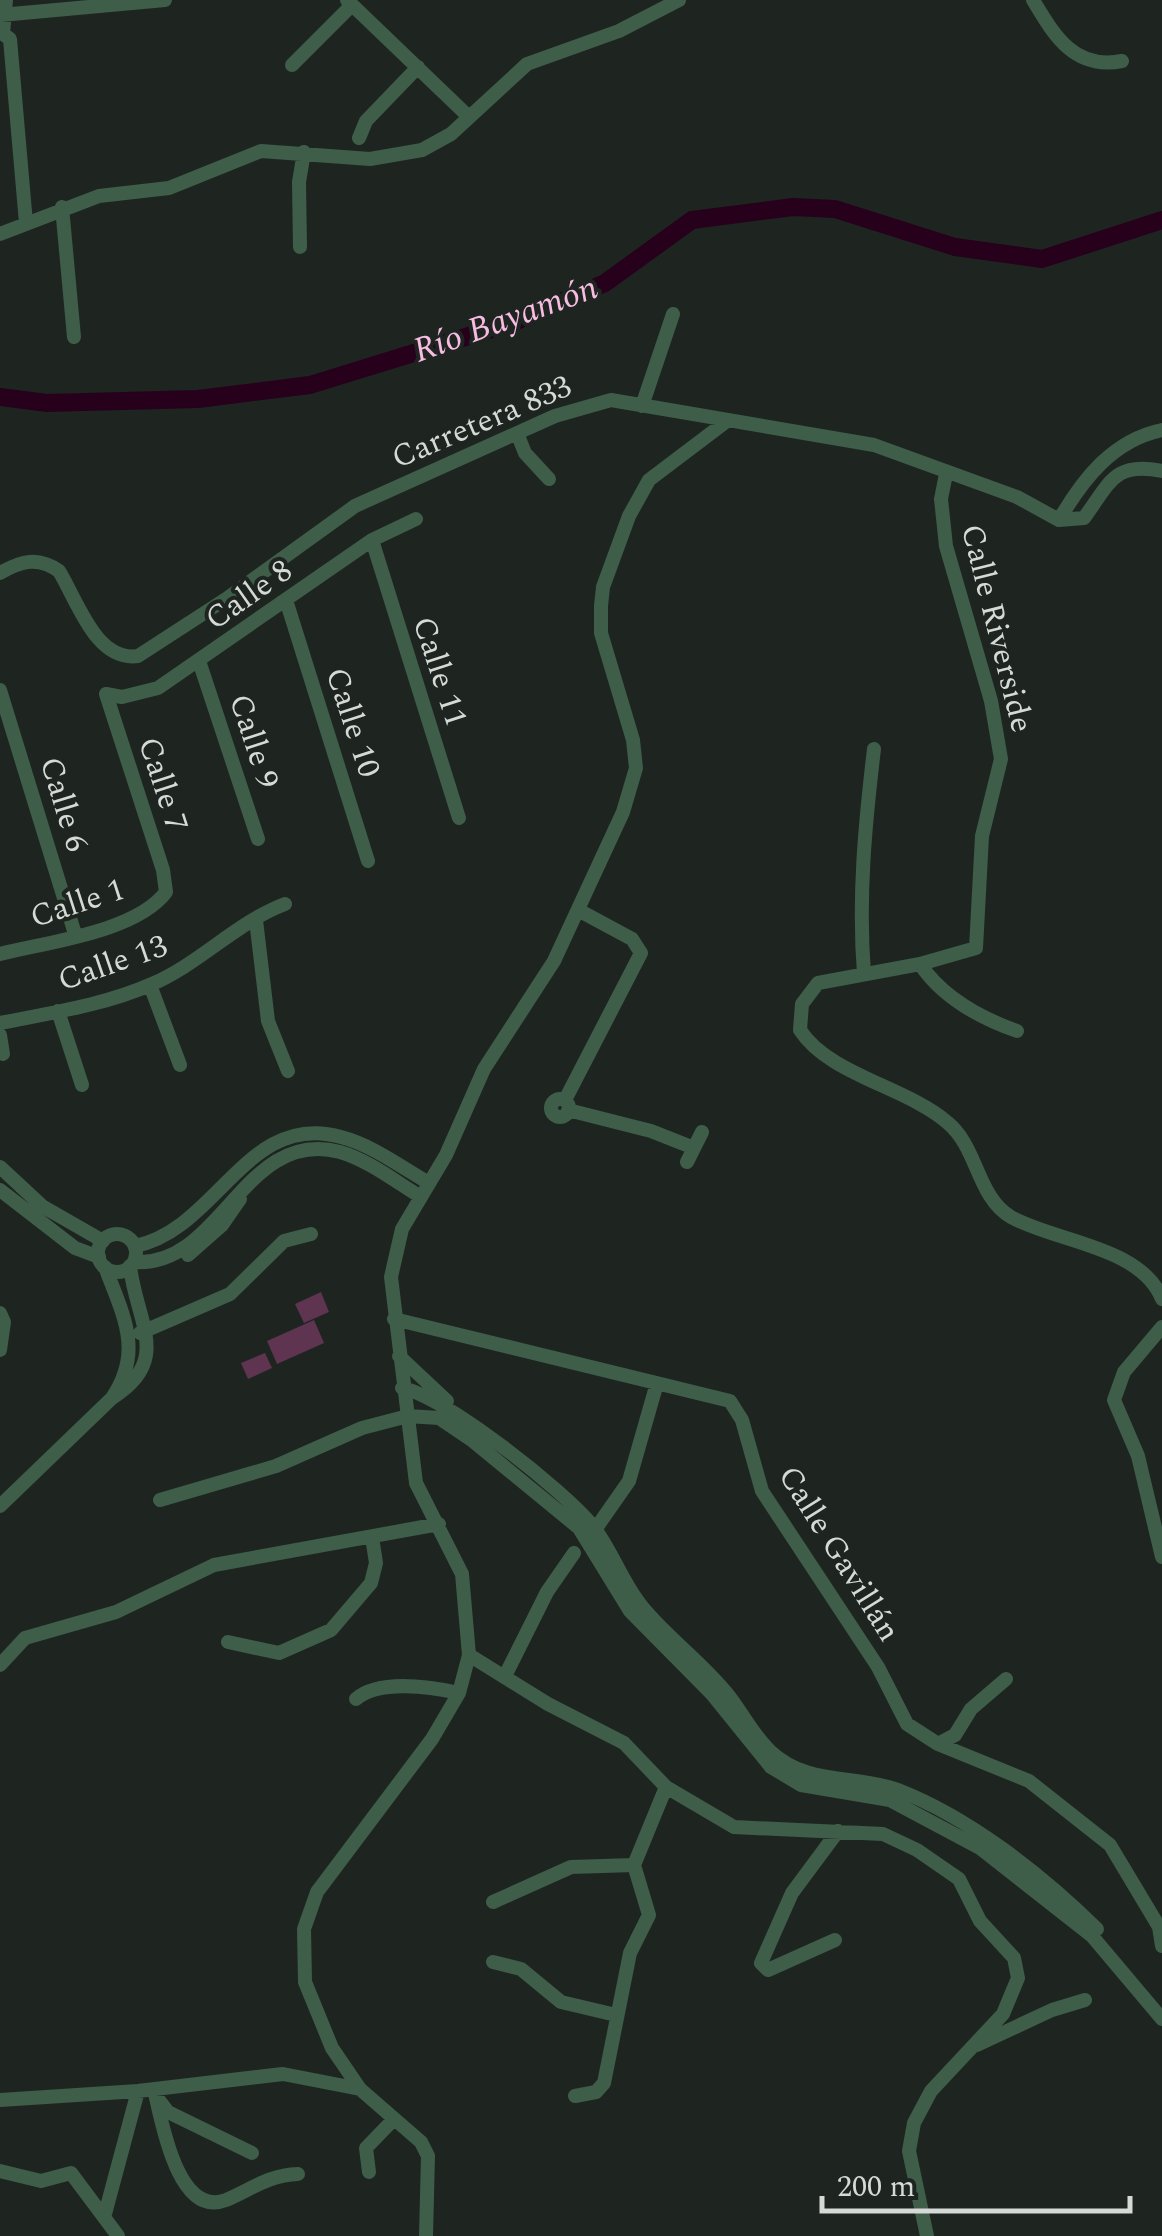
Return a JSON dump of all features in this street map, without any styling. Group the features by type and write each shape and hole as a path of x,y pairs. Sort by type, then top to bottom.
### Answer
{"street":[{"path":"26,223 10,40 3,34 4,10 165,0"},
{"path":"0,234 99,196 169,188 261,151 370,159 401,156 438,142 527,64 619,31 679,0"},
{"path":"1034,0 1057,36 1080,57 1098,66 1122,61"},
{"path":"292,66 350,3 469,117"},
{"path":"359,138 366,121 418,68"},
{"path":"300,247 299,182 304,152"},
{"path":"62,207 74,336"},
{"path":"642,406 673,314"},
{"name":"Carretera 833","path":"0,574 30,560 47,562 60,571 106,651 126,658 138,656 229,597 354,506 517,433 589,404 610,400 874,446 1017,497 1059,520"},
{"path":"426,2236 428,2156 422,2142 360,2088 332,2048 305,1982 304,1929 317,1892 430,1741 459,1693 469,1655 462,1574 416,1483 391,1277 402,1229 430,1183 484,1069 554,961 618,826 636,768 633,740 602,633 603,587 630,516 649,480 728,421"},
{"path":"1059,520 1076,491 1110,454 1140,434 1162,430"},
{"path":"517,433 525,454 550,479"},
{"path":"1059,520 1084,518 1120,472 1133,465 1162,471"},
{"name":"Calle Riverside","path":"946,474 942,499 946,546 991,701 1001,758 982,836 976,948 920,964 818,983 808,992 800,1021 807,1041 818,1052 929,1107 947,1122 970,1148 989,1195 1009,1216 1116,1258 1156,1283 1162,1298"},
{"name":"Calle 8","path":"106,694 122,697 158,688 372,540 416,519"},
{"name":"Calle 11","path":"372,540 459,818"},
{"name":"Calle 10","path":"286,600 368,861"},
{"name":"Calle 9","path":"200,660 258,839"},
{"name":"Calle 6","path":"0,690 75,934"},
{"name":"Calle 7","path":"106,694 163,870 166,892"},
{"path":"864,974 860,921 862,847 874,749"},
{"name":"Calle 1","path":"0,954 123,921 157,903 166,892"},
{"name":"Calle 13","path":"0,1024 150,985 285,904"},
{"path":"580,911 632,940 641,953 566,1105 691,1155 702,1132"},
{"path":"256,920 268,1020 288,1072"},
{"path":"920,964 929,977 980,1018 1017,1031"},
{"path":"150,985 180,1065"},
{"path":"58,1011 82,1084"},
{"path":"0,1036 4,1054"},
{"path":"135,1246 153,1242 184,1225 255,1154 294,1135 310,1132 343,1137 430,1183"},
{"path":"0,1190 114,1272 187,1246 244,1187 286,1154 326,1150 348,1155 421,1197"},
{"path":"0,1167 42,1206 103,1241 123,1235 135,1246 135,1302 146,1331 148,1358 142,1373 0,1506"},
{"path":"130,1336 230,1294 284,1241 311,1234"},
{"path":"103,1241 102,1262 130,1336 132,1357 112,1398"},
{"path":"0,1313 0,1348"},
{"name":"Calle Gavillán","path":"394,1319 730,1401 742,1420 762,1491 878,1667 906,1724 938,1744 1029,1781 1110,1845 1160,1927 1162,1946"},
{"path":"1162,1327 1124,1372 1114,1400 1138,1456 1162,1558"},
{"path":"399,1356 462,1425"},
{"path":"587,1529 629,1481 652,1382"},
{"path":"404,1394 424,1394 587,1529 646,1613 718,1683 776,1756 806,1774 877,1784 908,1794 984,1838 1068,1901 1116,1948 1159,2001 1162,2018"},
{"path":"160,1500 276,1466 362,1428 408,1416 430,1415 462,1425"},
{"path":"0,1665 25,1638 116,1612 214,1564 439,1524"},
{"path":"587,1529 641,1624 712,1694 770,1768 801,1785 890,1800 980,1848 1092,1936 1162,2018"},
{"path":"228,1642 279,1653 330,1630 372,1584 376,1563 372,1537"},
{"path":"506,1674 546,1592 574,1553"},
{"path":"469,1655 506,1674 548,1704 624,1742 666,1786 734,1827 883,1834 936,1861 959,1880 980,1921 1014,1958 1018,1978 1010,2002 996,2023 931,2091 914,2123 909,2151 927,2236"},
{"path":"938,1744 956,1735 971,1709 1006,1679"},
{"path":"356,1699 364,1692 390,1688 459,1693"},
{"path":"575,2096 596,2092 604,2083 630,1953 649,1915 634,1864 666,1786"},
{"path":"835,1940 768,1970 761,1963 792,1893 838,1830"},
{"path":"493,1902 571,1868 634,1864"},
{"path":"493,1962 521,1969 561,2002 616,2015"},
{"path":"971,2046 986,2044 1052,2010 1086,2000"},
{"path":"0,2100 138,2091 283,2074 360,2088"},
{"path":"154,2089 168,2112 252,2153"},
{"path":"154,2089 172,2166 203,2198 224,2201 274,2175 298,2174"},
{"path":"105,2214 138,2091"},
{"path":"369,2172 366,2148 394,2119"},
{"path":"0,2171 41,2181 71,2173 118,2236"}],"shaded area":[{"path":"321,1292 329,1312 304,1323 295,1304"},
{"path":"314,1320 324,1343 277,1364 267,1341"},
{"path":"265,1353 272,1368 248,1379 241,1363"}],"waterway":[{"name":"Río Bayamón","path":"0,397 47,403 198,399 310,385 514,322 605,283 692,220 793,207 835,209 955,247 1042,259 1162,220"}]}
